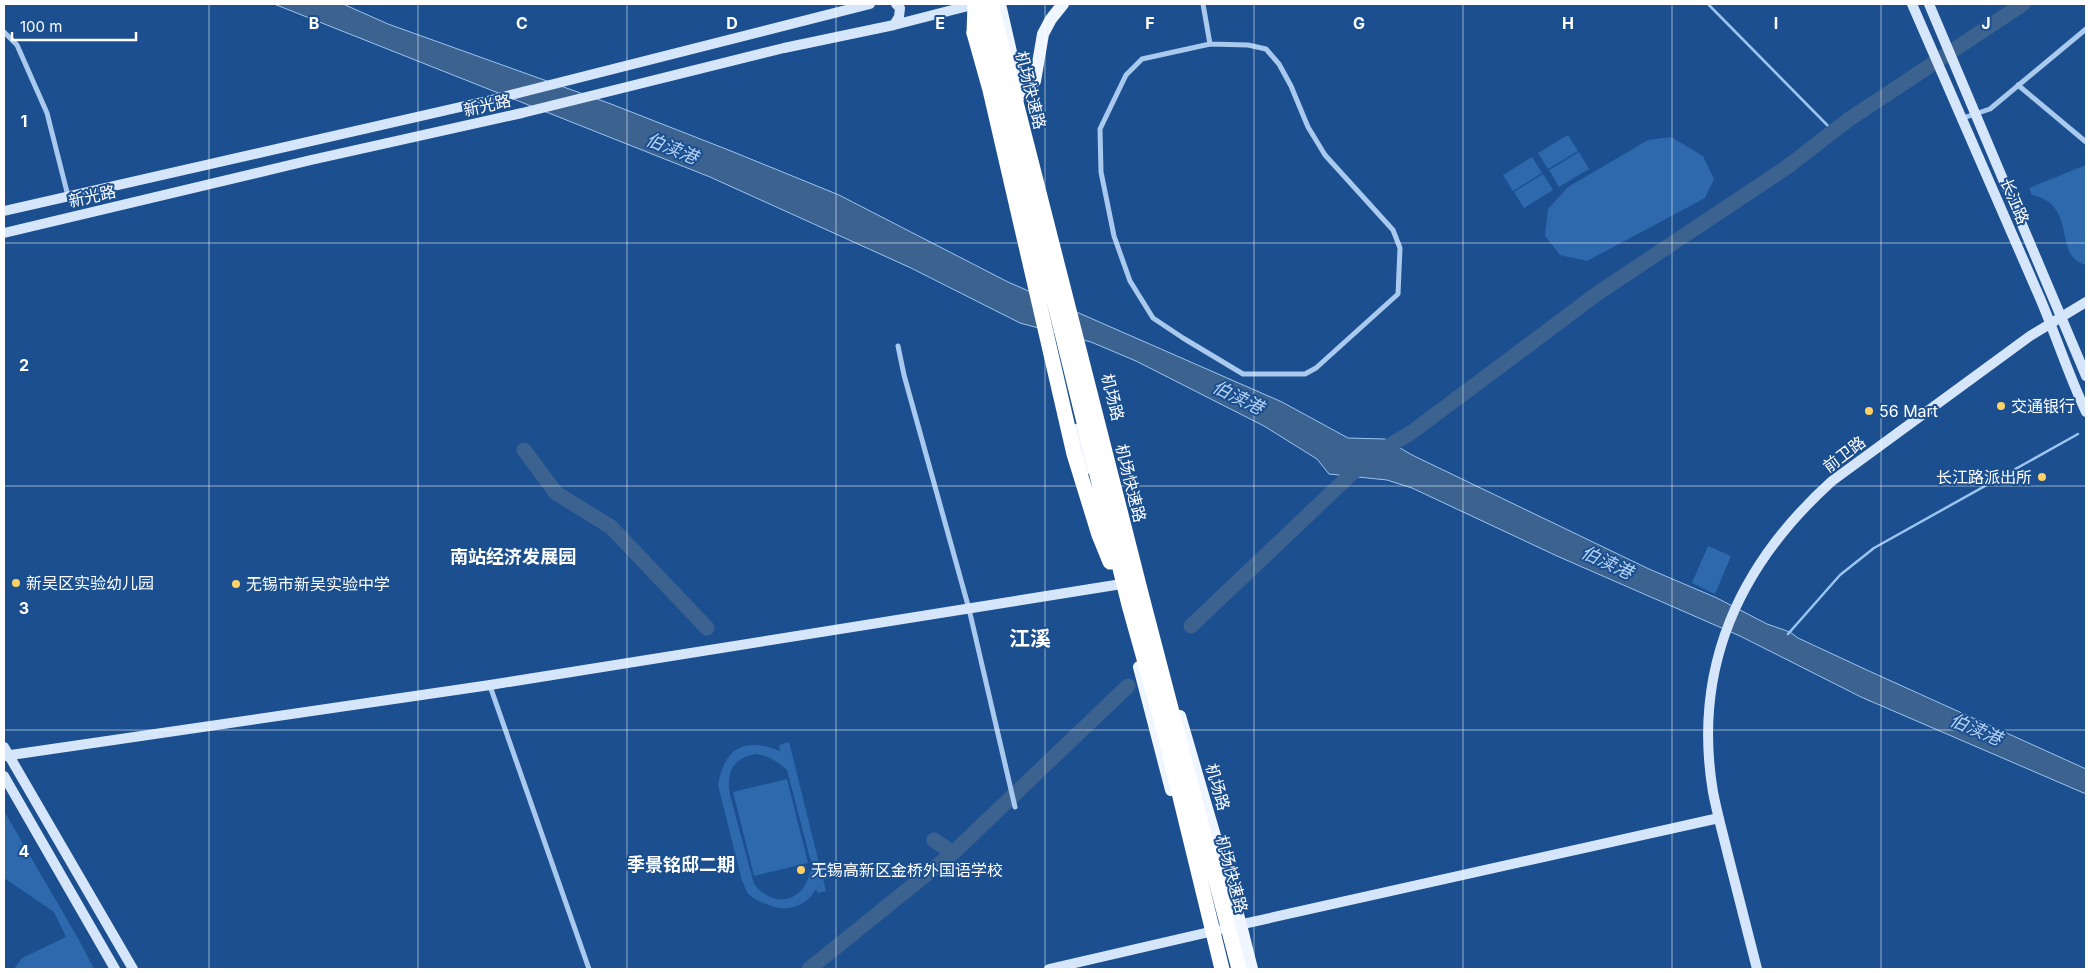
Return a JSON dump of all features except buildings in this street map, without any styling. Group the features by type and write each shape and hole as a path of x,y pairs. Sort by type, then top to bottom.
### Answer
{"highway":[{"path":"976,4 974,34 990,90 1074,454 1099,535 1129,605"},
{"name":"机场快速路","path":"981,4 1129,605 1162,722 1222,969"},
{"name":"机场快速路","path":"991,4 1139,587 1239,969"}],"main road":[{"name":"新光路","path":"4,212 491,100 870,4"},
{"path":"894,25 899,17 900,8 896,4"},
{"name":"新光路","path":"4,233 311,160 522,113 784,48 894,25 976,4"},
{"path":"976,4 1099,526 1118,585 1217,969"},
{"name":"机场路","path":"1000,4 1141,581 1241,925 1252,969"},
{"path":"1021,95 1035,81 1044,34 1051,19 1063,4"},
{"name":"长江路","path":"1912,4 1945,83 1963,118 2050,322 2086,412"},
{"name":"长江路","path":"1929,4 2086,376"},
{"name":"前卫路","path":"1757,969 1713,793 1708,744 1710,699 1719,653 1730,618 1744,589 1762,557 1782,530 1807,503 1832,481 2050,322 2086,302"},
{"path":"133,969 5,753 490,685 1141,581"},
{"path":"4,776 114,969"},
{"path":"1049,969 1719,818"}],"street":[{"path":"1203,4 1210,44"},
{"path":"1963,118 1990,109 2086,29"},
{"path":"4,32 17,46 47,112 68,196"},
{"path":"1210,44 1248,45 1266,50 1279,64 1292,86 1308,127 1324,155 1393,230 1400,248 1398,294 1316,368 1305,374 1243,374 1153,318 1130,282 1114,236 1101,172 1100,129 1126,75 1142,60 1210,44"},
{"path":"2018,85 2086,142"},
{"path":"898,346 904,375 969,609 1015,807"},
{"path":"490,685 590,969"}],"shaded area":[{"path":"1568,135 1578,151 1548,169 1538,153"},
{"path":"1671,137 1703,156 1714,179 1705,198 1587,261 1560,255 1545,236 1548,209 1568,187 1648,140"},
{"path":"1579,152 1589,169 1559,187 1549,170"},
{"path":"1532,157 1542,173 1513,191 1503,175"},
{"path":"2086,165 2086,265 2076,260 2070,252 2061,219 2055,209 2046,201 2032,195 2029,188"},
{"path":"1543,174 1553,190 1524,208 1514,192"},
{"path":"1708,546 1731,556 1715,594 1692,583"},
{"path":"789,742 826,891 818,893 816,889 800,905 786,908 771,906 754,899 746,891 718,785 726,762 731,754 738,749 756,745 780,751 779,745","holes":["756,754 773,759 787,770 811,862 810,874 799,892 783,899 773,898 763,893 754,884 730,795 729,780 732,768 741,759"]},
{"path":"787,779 808,863 754,876 733,792"},
{"path":"4,811 94,969 14,969 22,958 66,937 54,912 4,878"}],"water":[{"name":"伯渎港","path":"274,4 343,4 388,24 611,104 839,195 1008,282 1282,402 1348,438 1385,439 1412,455 1649,569 1717,598 1767,624 1790,632 1798,638 1834,655 2086,769 2086,794 1861,697 1740,636 1557,556 1412,488 1387,480 1329,474 1317,459 1264,426 1136,361 1091,342 1020,323 911,268 710,177"}],"waterway":[{"path":"1708,4 1833,131"},
{"path":"1191,626 1366,460 1412,432 1598,293 1787,167 1848,120 2023,4"},
{"path":"1788,634 1840,575 1874,548 2078,434"},
{"path":"524,450 556,493 611,527 707,628"},
{"path":"809,969 953,853 1128,686"},
{"path":"934,840 953,853"}],"place":[{"name":"交通银行","path":"2001,406"},
{"name":"56 Mart","path":"1869,411"},
{"name":"长江路派出所","path":"2042,477"},
{"name":"新吴区实验幼儿园","path":"16,583"},
{"name":"无锡市新吴实验中学","path":"236,584"},
{"name":"无锡高新区金桥外国语学校","path":"801,870"}],"district":[{"name":"南站经济发展园","path":"513,556"},
{"name":"江溪","path":"1030,638"},
{"name":"季景铭邸二期","path":"681,864"}]}
